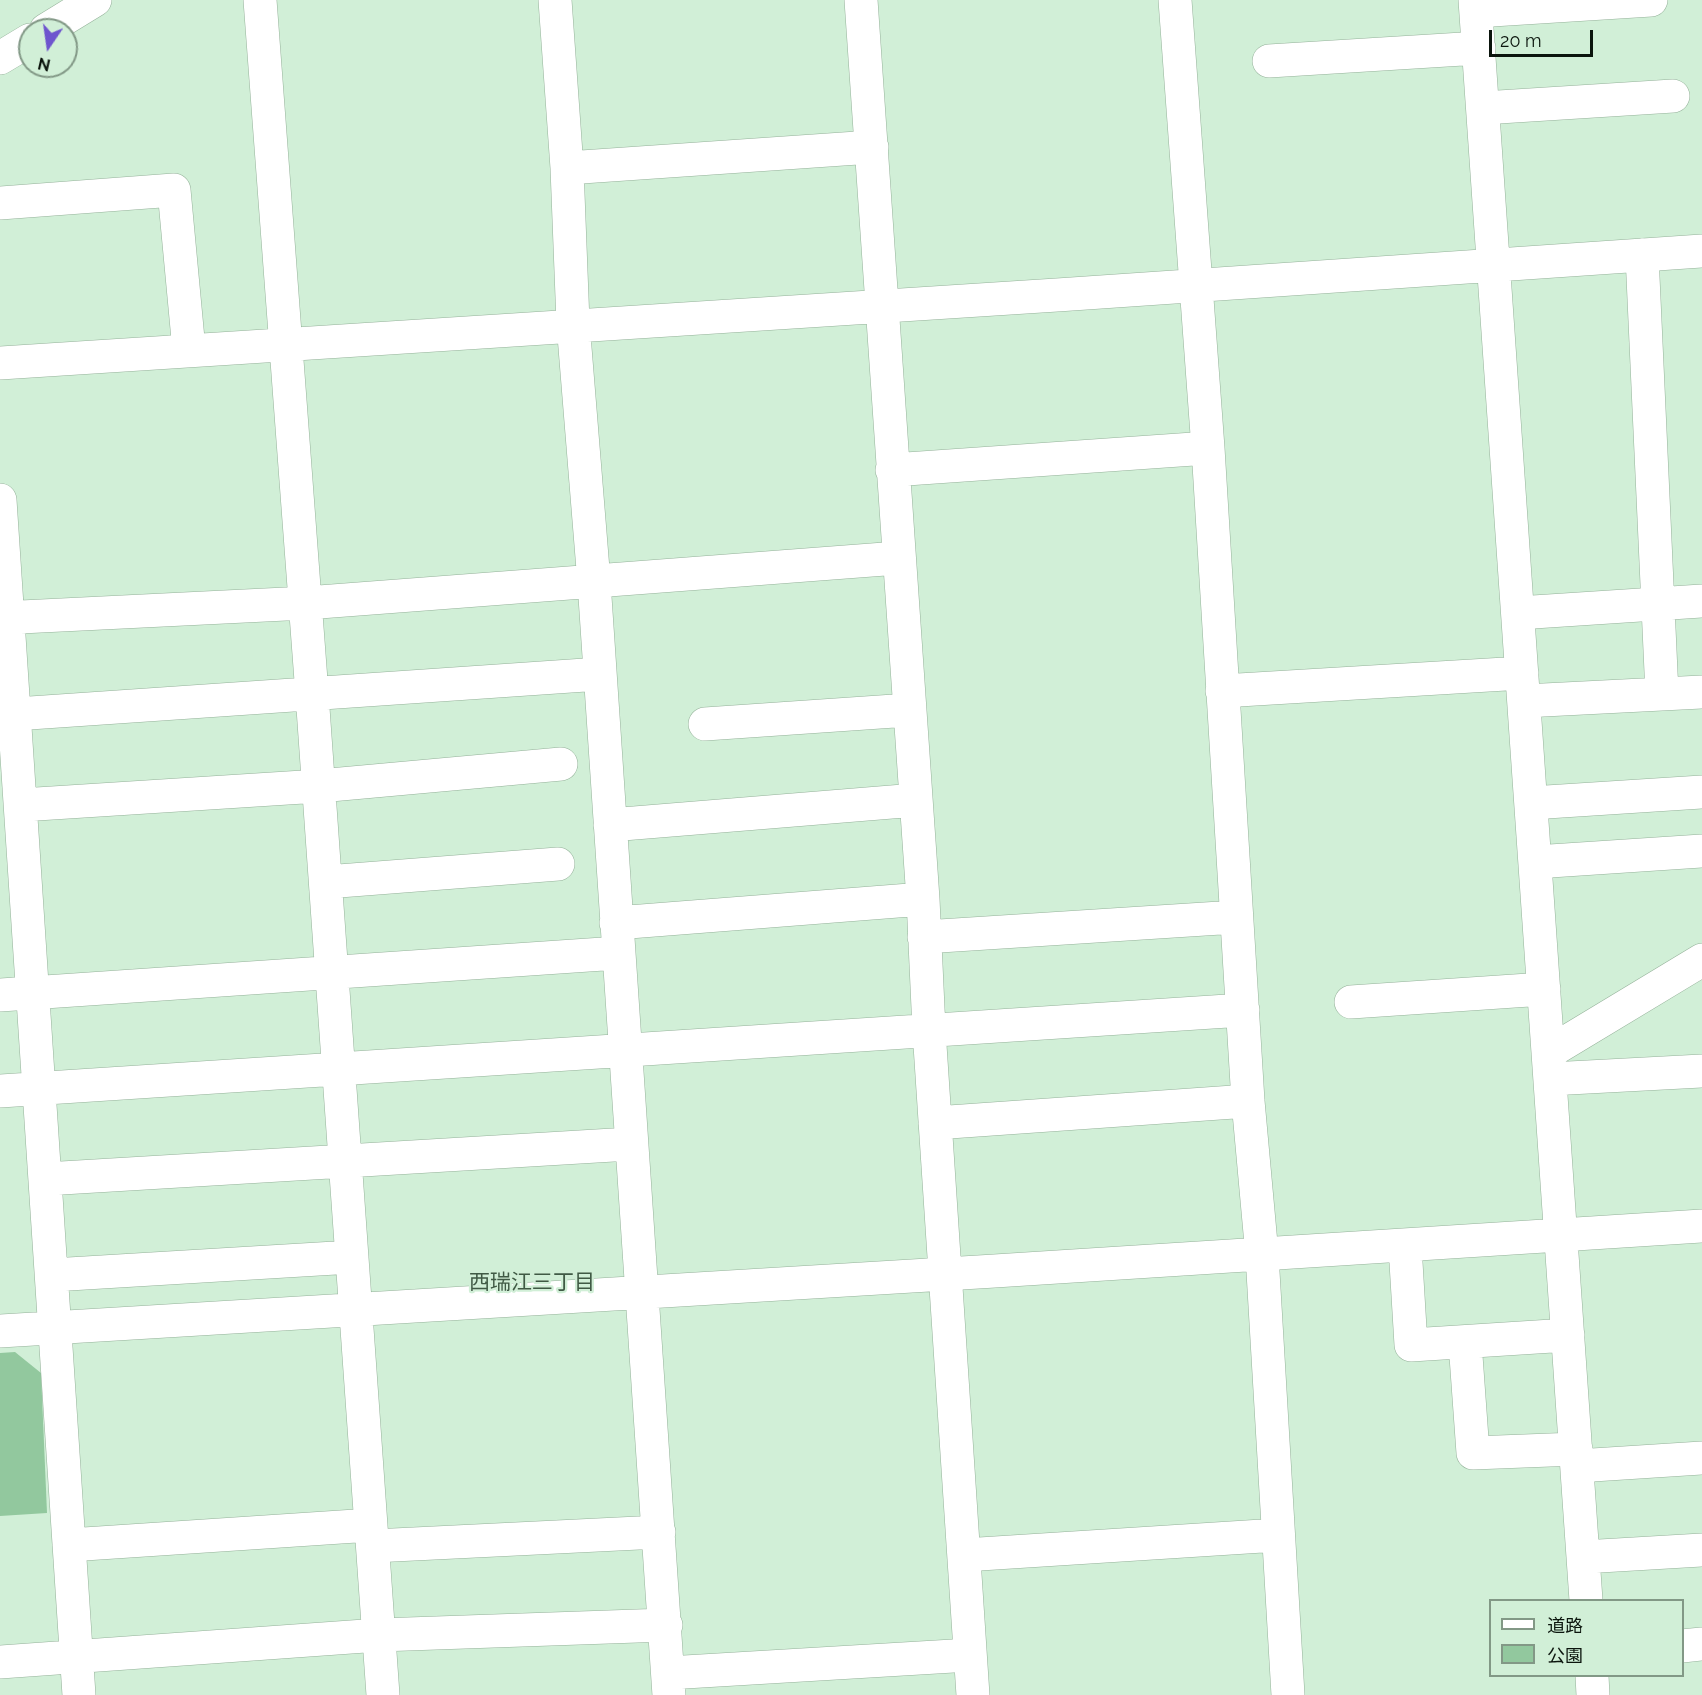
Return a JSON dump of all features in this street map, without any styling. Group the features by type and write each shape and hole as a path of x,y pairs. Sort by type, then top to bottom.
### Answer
{"street":[{"path":"66,18 95,0"},
{"path":"260,0 306,603 383,1695"},
{"path":"555,0 567,168 573,323 594,582 640,1291 666,1625 668,1684 970,1655"},
{"path":"861,0 923,899 929,1030 973,1695"},
{"path":"1175,0 1208,448 1248,1101 1262,1255 1288,1695"},
{"path":"1586,1599 1476,6 1651,0"},
{"path":"0,58 18,47"},
{"path":"1269,61 1479,48"},
{"path":"1483,108 1673,96"},
{"path":"567,168 872,147"},
{"path":"0,203 174,190 189,350"},
{"path":"0,363 573,323 881,306 1702,251"},
{"path":"1642,255 1662,694"},
{"path":"892,470 1208,448"},
{"path":"0,500 7,714 21,805 13,889 33,993 79,1695"},
{"path":"4,617 306,603 898,558"},
{"path":"1518,613 1702,601"},
{"path":"7,714 600,674"},
{"path":"1222,691 1523,687 1662,694 1702,692"},
{"path":"705,724 909,710"},
{"path":"21,805 319,786 561,764"},
{"path":"1531,803 1702,792"},
{"path":"610,825 916,800"},
{"path":"1535,862 1702,851"},
{"path":"326,882 558,864"},
{"path":"0,995 332,972 923,899"},
{"path":"924,937 1236,917"},
{"path":"1549,1066 1702,960"},
{"path":"1351,1002 1544,989"},
{"path":"0,1091 339,1071 624,1049 1243,1010"},
{"path":"1549,1066 1702,1071"},
{"path":"935,1123 1248,1101"},
{"path":"45,1179 630,1144"},
{"path":"0,1331 640,1291 946,1276 1702,1226"},
{"path":"1405,1246 1411,1345 1568,1335"},
{"path":"51,1275 352,1257"},
{"path":"1465,1342 1473,1453 1702,1458"},
{"path":"69,1545 372,1535 659,1532"},
{"path":"964,1555 1278,1535"},
{"path":"1584,1557 1702,1550"},
{"path":"0,1662 379,1635 666,1625"},
{"path":"1684,1646 1702,1644"},
{"path":"1592,1677 1593,1695"}],"green space":[{"path":"15,1352 41,1373 47,1513 0,1516 0,1353"}],"district":[{"name":"西瑞江三丁目","path":"532,1283"}]}
